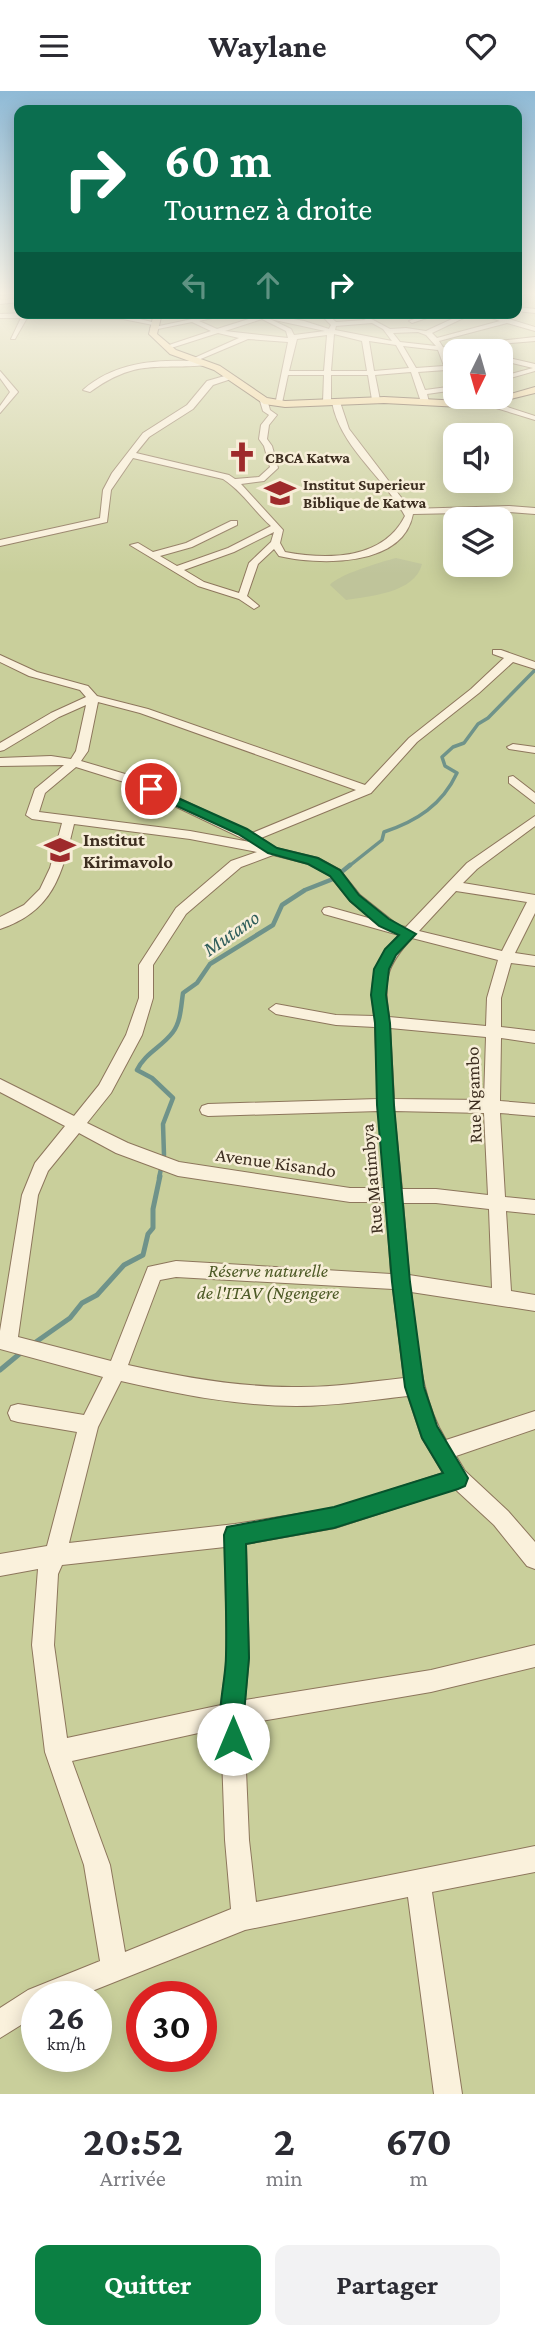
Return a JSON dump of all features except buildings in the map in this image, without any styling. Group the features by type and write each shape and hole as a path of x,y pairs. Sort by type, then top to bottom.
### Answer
{"main road":[{"path":"243,386 264,401 278,403 443,398"},
{"path":"513,395 535,390"}],"street":[{"path":"0,411 14,392 10,386"},
{"path":"87,390 92,386"},
{"path":"0,543 104,520 107,490 115,475 146,435 190,407 207,386"},
{"path":"278,403 281,386"},
{"path":"275,543 282,554 311,561 366,553 382,547 401,534 407,526 408,512 404,502 364,454 339,417 332,402 331,386"},
{"path":"374,386 376,400"},
{"path":"419,386 424,397 443,390"},
{"path":"513,392 517,394"},
{"path":"235,482 261,479 274,468 268,446 263,439 265,425 273,415 267,411 264,401"},
{"path":"504,409 535,418"},
{"path":"132,455 220,474 235,482 257,509 277,527 279,530 275,543 254,563 242,597"},
{"path":"408,512 509,509 535,511"},
{"path":"153,555 208,538 234,523"},
{"path":"177,569 231,550 277,527"},
{"path":"135,545 201,584 242,597 254,606"},
{"path":"535,653 497,652 535,666"},
{"path":"0,658 33,674 84,688 93,698 144,711 367,790"},
{"path":"253,837 367,790 413,740 475,691 511,658"},
{"path":"0,748 55,715 93,698"},
{"path":"93,698 82,751 74,763 39,792 32,815 190,835 313,861 335,873 355,898 401,931"},
{"path":"513,747 535,750"},
{"path":"0,762 51,760 74,763 128,779 253,837 272,851"},
{"path":"513,780 535,799"},
{"path":"0,924 31,907 45,890 57,867 69,819"},
{"name":"Rue Matimbya","path":"534,1556 501,1518 458,1478 429,1431 415,1387 401,1282 386,1105 383,1023 378,995 382,969 401,931 455,886 472,866 535,820"},
{"path":"272,851 236,864 181,911 146,965 146,998 134,1035 105,1089 41,1168 30,1195 4,1341 115,1370 278,1396 415,1387"},
{"path":"455,886 535,899"},
{"name":"Rue Ngambo","path":"502,1298 492,1106 494,998 506,957 535,899"},
{"path":"328,911 506,957 535,961"},
{"path":"276,1009 336,1020 436,1025 535,1037"},
{"path":"0,1085 78,1123"},
{"path":"208,1109 386,1105 492,1106 535,1110"},
{"name":"Avenue Kisando","path":"78,1123 122,1148 178,1169 351,1195 395,1194 535,1207"},
{"path":"114,1967 97,1865 57,1752 43,1645 47,1574 55,1555 89,1425 115,1370 154,1273 176,1269 401,1282 535,1303"},
{"path":"18,1413 89,1425"},
{"path":"443,1451 535,1420"},
{"path":"0,1565 55,1555 235,1535 334,1518 458,1478"},
{"path":"235,1535 238,1658 232,1714 237,1840 245,1917"},
{"path":"57,1752 232,1714 431,1681 535,1656"},
{"path":"81,1981 245,1917 535,1859"},
{"path":"418,1881 448,2094"},
{"path":"0,2024 21,2010"}],"green space":[{"name":"Réserve naturelle de l'ITAV (Ngengere","path":"0,386 443,386 443,409 513,409 513,386 535,386 535,2094 0,2094"},
{"path":"396,558 422,564 418,574 401,587 346,600 330,585 350,573"}],"waterway":[{"name":"Mutano","path":"348,867 382,840 384,832 418,817 436,803 457,773 445,766 442,757 453,747 464,743 478,724 488,718 535,670"},
{"name":"Mutano","path":"159,1178 164,1155 163,1124 173,1098 152,1078 137,1070 144,1059 176,1028 183,993 197,983 210,964 273,925 282,905 305,890 333,879 350,865"},
{"name":"Mutano","path":"33,1344 70,1318 82,1303 97,1295 124,1265 143,1255 148,1234 153,1228 153,1209 160,1176"},
{"name":"Mutano","path":"0,1370 23,1351"}],"place":[{"name":"CBCA Katwa","path":"242,457"},
{"name":"Institut Superieur Biblique de Katwa","path":"280,493"},
{"name":"Institut Kirimavolo","path":"60,850"}],"route":[{"path":"151,789 242,831 272,851 313,861 335,873 355,898 384,922 409,934 390,953 382,969 378,995 383,1023 386,1105 401,1282 415,1387 429,1431 458,1478 334,1518 235,1535 238,1658 232,1714 233,1739"}]}
